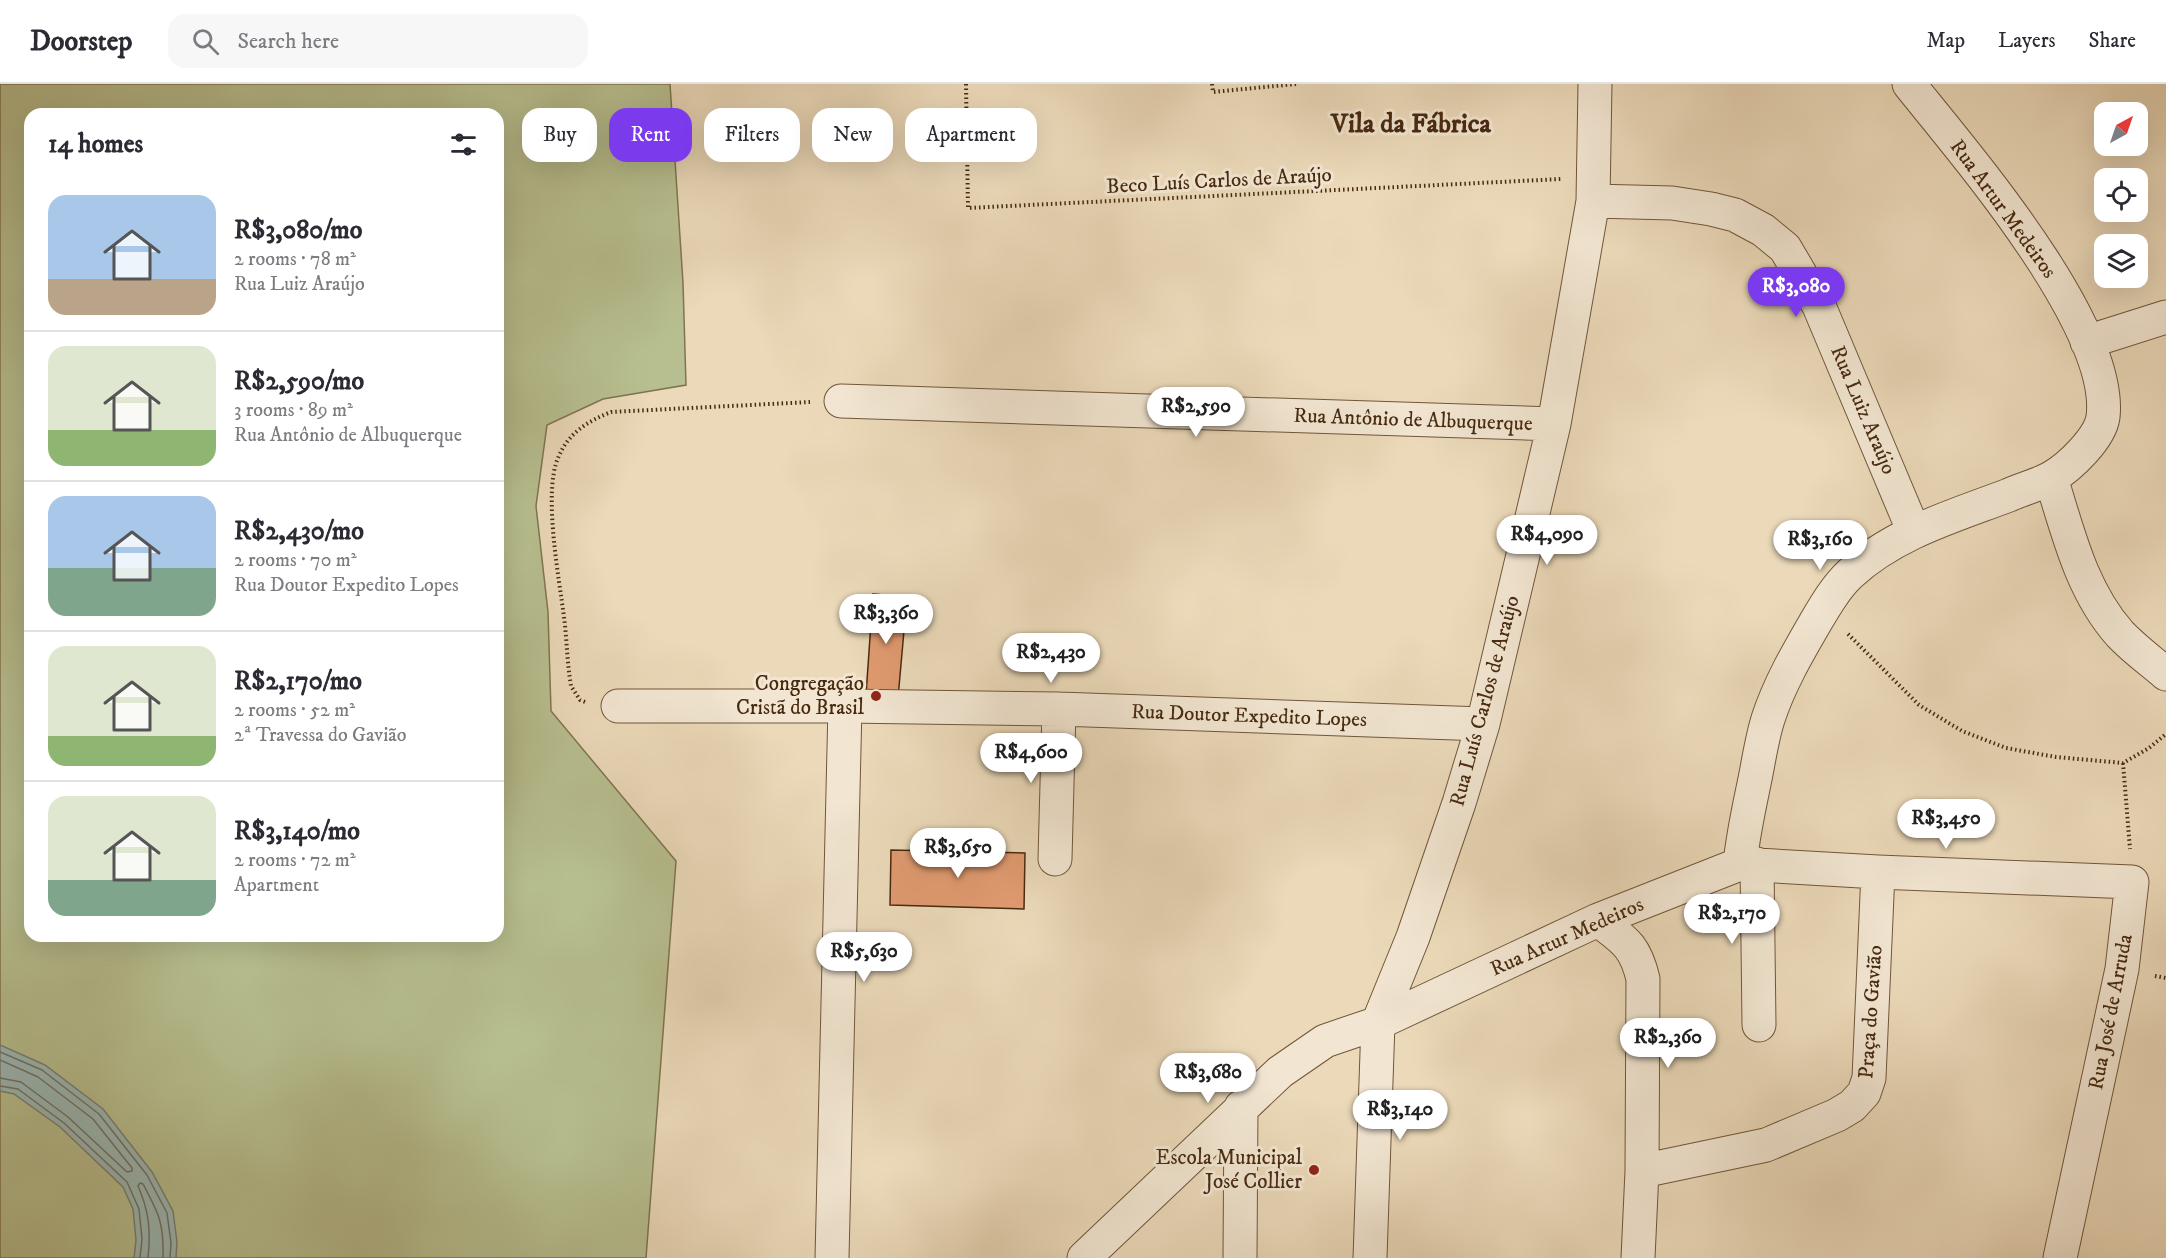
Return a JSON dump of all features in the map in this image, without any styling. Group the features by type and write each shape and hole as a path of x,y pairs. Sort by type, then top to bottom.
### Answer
{"street":[{"name":"Rua Luís Carlos de Araújo","path":"1378,1023 1413,937 1459,803 1483,724 1554,424 1594,189 1595,84"},
{"name":"Rua Artur Medeiros","path":"1084,1258 1241,1107 1280,1072 1325,1041 1378,1023 1598,920 1748,864 1744,825 1768,720 1796,655 1827,604 1849,575 1885,546 2051,477 2076,459 2090,443 2102,420 2104,394 2087,342 2049,268 1965,154 1909,84"},
{"name":"Rua Luiz Araújo","path":"1594,189 1735,215 1763,230 1785,248 1819,306 1914,532"},
{"path":"2087,342 2166,317"},
{"name":"Rua Antônio de Albuquerque","path":"841,401 1554,424"},
{"path":"2051,477 2074,553 2085,580 2101,608 2121,634 2166,674"},
{"name":"Rua Doutor Expedito Lopes","path":"618,706 845,706 1059,710 1483,724"},
{"path":"832,1258 845,706"},
{"path":"1054,859 1059,710"},
{"path":"1759,1025 1748,864 1878,872 2132,882"},
{"name":"Praça do Gavião","path":"1642,1171 1766,1145 1837,1115 1858,1101 1864,1093 1869,1078 1878,872"},
{"name":"Rua José de Arruda","path":"2060,1258 2122,969 2132,882"},
{"path":"1598,920 1627,942 1638,958 1643,979 1642,1171 1638,1258"},
{"path":"1370,1258 1378,1023"},
{"path":"1240,1258 1241,1107"}],"path":[{"name":"Beco Luís Carlos de Araújo","path":"966,84 968,208 1594,189"},
{"path":"1212,84 1213,92 1296,84"},
{"path":"618,706 595,705 580,700 571,686 552,496 557,459 569,439 588,422 612,412 841,401"},
{"path":"1827,604 1842,628 1919,705 1962,731 2006,748 2056,757 2123,763 2149,748 2166,734"},
{"path":"2123,763 2132,882"}],"green space":[{"path":"0,84 670,84 672,108 609,108 609,162 675,162 683,283 686,385 603,399 547,425 536,506 548,612 551,711 676,861 646,1258 0,1258"}],"water":[{"path":"0,1045 45,1065 103,1109 152,1172 173,1211 177,1242 176,1258 134,1258 136,1240 133,1209 123,1187 60,1127 14,1094 0,1091"}],"building":[{"path":"873,594 907,597 898,698 866,695"},
{"path":"891,850 1025,853 1024,909 890,905"}],"place":[{"name":"Congregação Cristã do Brasil","path":"876,696"},
{"name":"Escola Municipal José Collier","path":"1314,1170"}],"district":[{"name":"Vila da Fábrica","path":"1411,124"}]}
